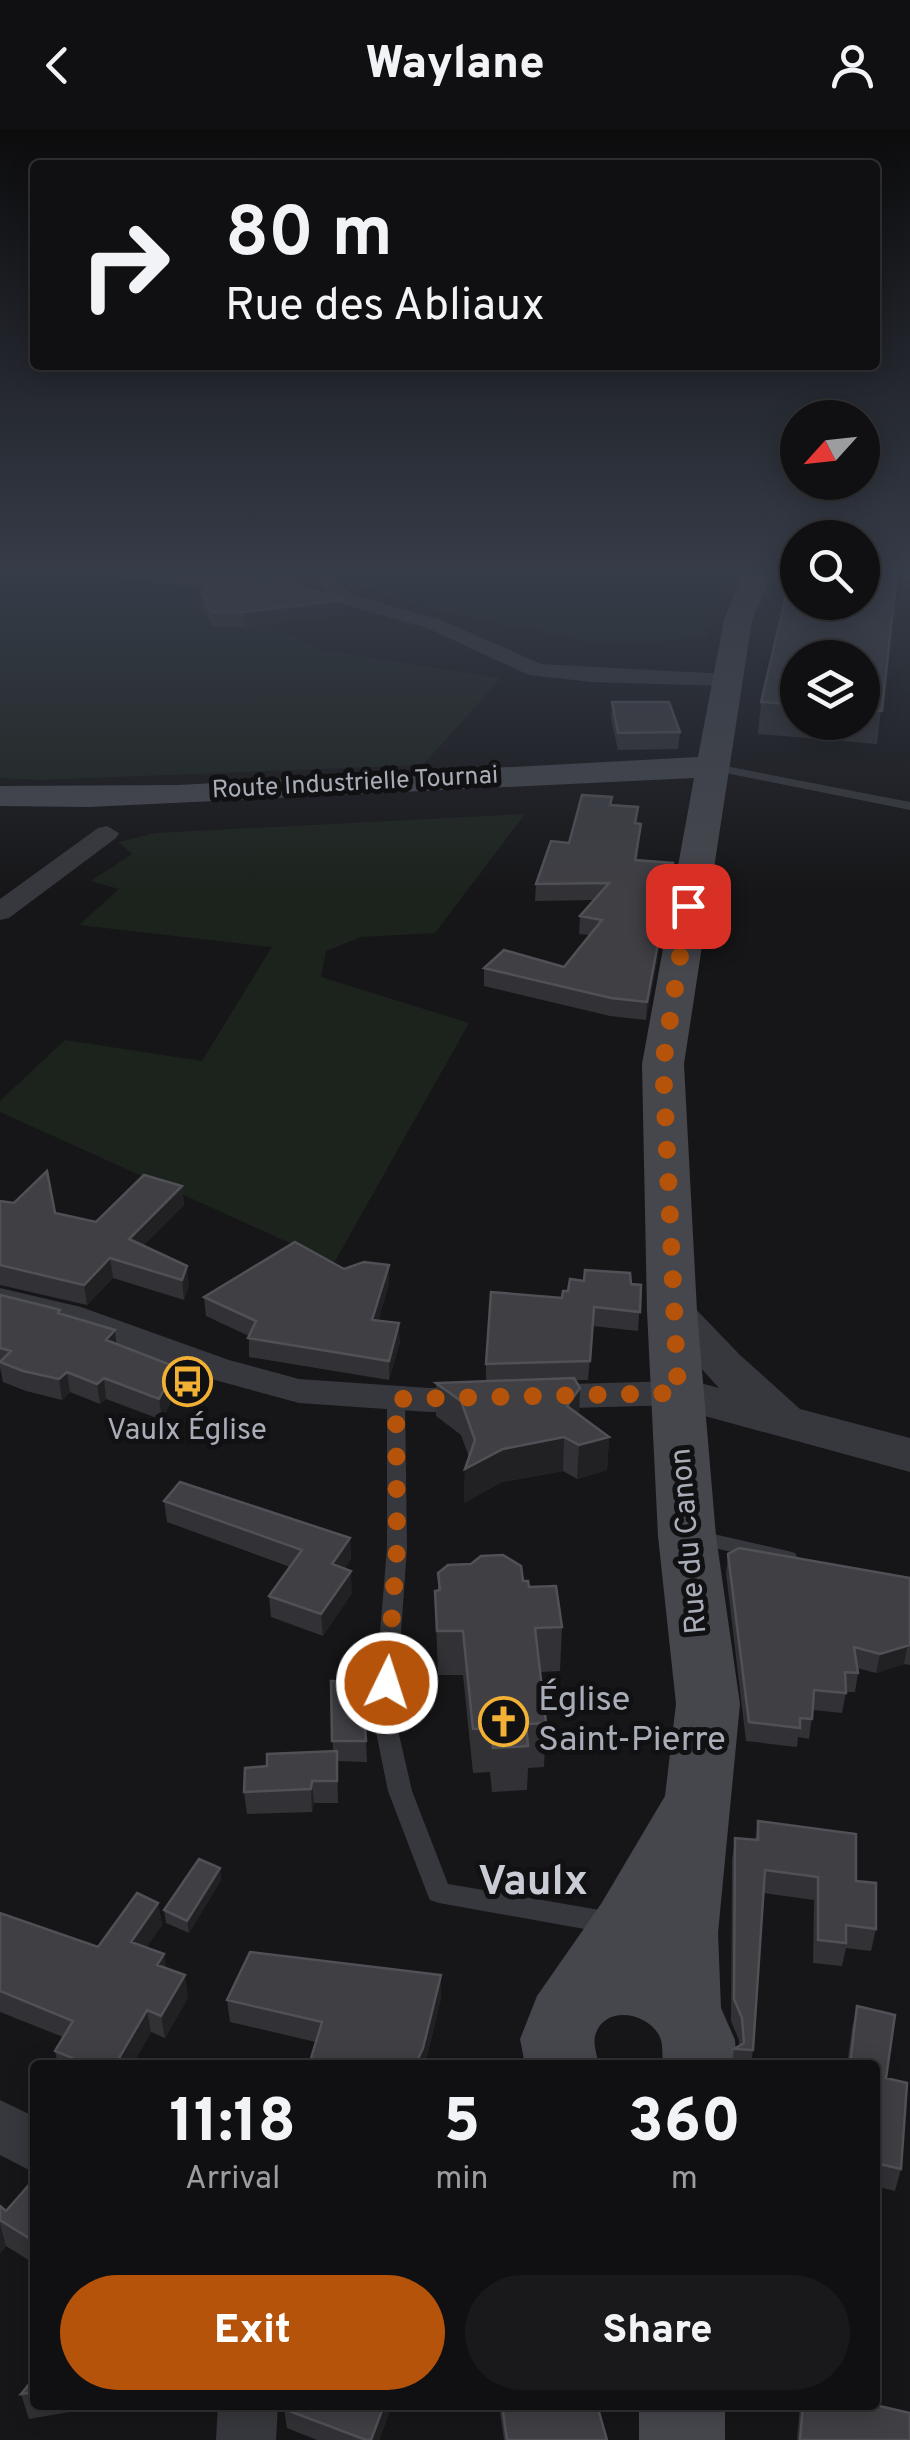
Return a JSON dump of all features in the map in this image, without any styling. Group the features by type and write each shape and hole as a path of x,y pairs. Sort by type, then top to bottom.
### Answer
{"main road":[{"name":"Rue du Canon","path":"695,1799 708,1704 686,1536 672,1311 663,1064 726,680"},
{"name":"Route Industrielle Tournai","path":"0,796 162,796 624,768 707,786"},
{"path":"556,2042 626,1926 695,1799"},
{"path":"693,2038 683,1933 695,1799"},
{"path":"556,2042 601,1986 631,1983 661,1992 693,2038"},
{"path":"682,2410 682,2440"}],"street":[{"path":"685,679 726,680"},
{"path":"0,912 107,833"},
{"path":"0,1299 68,1315 218,1370 300,1391 396,1399 678,1393 910,1455"},
{"path":"672,1311 723,1366 788,1423"},
{"path":"0,2124 30,2144"},
{"path":"246,2440 248,2410"}],"lane":[{"path":"707,786 910,806"},
{"path":"396,1399 397,1548 384,1717 400,1791 439,1893 626,1926"},
{"path":"686,1536 800,1561"}],"shaded area":[{"path":"0,679 500,679 423,765 40,780 0,778"},
{"path":"525,814 435,933 361,937 326,951 321,977 469,1023 334,1263 0,1112 0,1101 65,1040 202,1061 272,947 79,925 119,889 91,881 132,854 119,842 155,833"}],"building":[{"path":"766,679 780,679 780,704 761,702"},
{"path":"880,679 885,679 882,711"},
{"path":"612,702 669,702 680,732 618,733"},
{"path":"582,795 612,797 610,805 638,807 635,823 641,824 635,860 673,863 647,1002 611,998 484,968 504,950 564,967 602,920 580,916 609,883 536,884 551,841 569,843"},
{"path":"47,1171 55,1213 96,1222 144,1175 182,1186 129,1239 187,1266 182,1280 110,1258 84,1285 0,1265 0,1201 14,1203"},
{"path":"295,1242 344,1269 364,1262 389,1265 372,1320 399,1323 389,1361 248,1338 256,1321 204,1297"},
{"path":"585,1270 630,1273 631,1284 641,1285 640,1312 594,1307 590,1361 486,1364 491,1292 562,1298 570,1279 584,1281"},
{"path":"0,1295 60,1310 58,1313 115,1330 106,1340 176,1367 159,1399 104,1378 97,1384 67,1372 59,1379 0,1362 11,1351 0,1348"},
{"path":"574,1378 580,1388 567,1406 609,1437 579,1445 564,1437 503,1449 465,1469 475,1440 461,1401 436,1383"},
{"path":"180,1482 350,1538 332,1564 351,1571 321,1614 269,1596 302,1550 164,1501"},
{"path":"739,1548 910,1578 910,1645 880,1654 854,1647 858,1673 845,1672 846,1693 814,1690 812,1719 800,1718 800,1728 749,1722 728,1554"},
{"name":"Église Saint-Pierre","path":"503,1555 521,1566 523,1581 528,1581 529,1587 556,1586 562,1627 535,1628 546,1723 526,1724 528,1746 493,1748 491,1728 473,1729 463,1631 437,1631 435,1591 440,1590 438,1573 448,1565 471,1564 481,1556"},
{"path":"331,1681 362,1682 366,1741 332,1741"},
{"path":"337,1751 337,1781 312,1781 311,1789 244,1792 245,1768 267,1766 267,1754"},
{"path":"758,1821 856,1834 856,1881 876,1883 876,1929 846,1925 846,1943 818,1940 818,1877 765,1870 753,2050 734,2049 744,2043 742,2018 734,1999 735,1838 758,1840"},
{"path":"199,1859 220,1868 187,1921 164,1910"},
{"path":"137,1893 158,1903 131,1942 164,1954 157,1965 185,1975 161,2016 147,2010 118,2060 77,2060 55,2051 73,2021 0,1991 0,1913 98,1947"},
{"path":"250,1952 441,1975 417,2060 311,2060 322,2022 227,2000"},
{"path":"857,2006 895,2015 886,2078 907,2083 901,2169 880,2164 880,2060 851,2060"},
{"path":"30,2184 30,2239 0,2220 0,2206 6,2211"},
{"path":"880,2406 910,2413 910,2440 800,2440 803,2410 880,2410"},
{"path":"287,2410 382,2410 371,2440"},
{"path":"503,2410 598,2410 607,2440 507,2440"}],"place":[{"name":"Vaulx Église","path":"187,1382"},
{"name":"Église Saint-Pierre","path":"503,1721"}],"district":[{"name":"Vaulx","path":"533,1883"}],"route":[{"path":"387,1683 397,1548 396,1399 678,1393 663,1064 688,906"}]}
